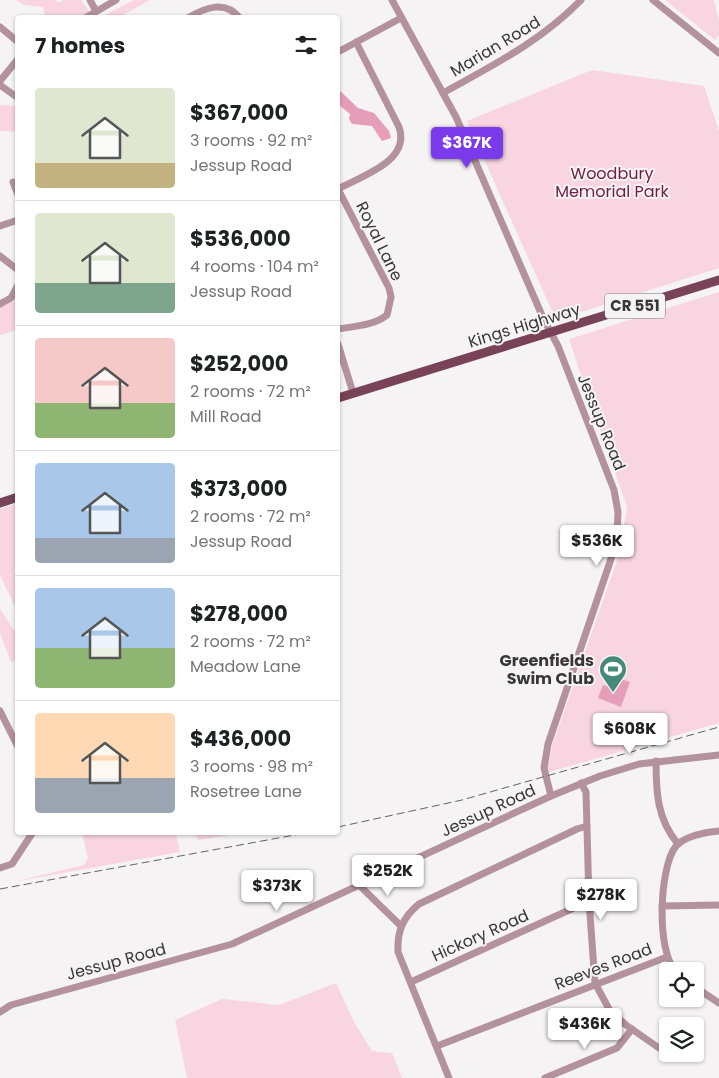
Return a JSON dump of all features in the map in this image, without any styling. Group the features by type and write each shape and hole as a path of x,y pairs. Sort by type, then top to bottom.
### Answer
{"main road":[{"name":"Kings Highway","path":"340,397 719,280"},
{"path":"0,503 15,499"}],"street":[{"path":"90,0 96,11"},
{"path":"90,15 116,0"},
{"name":"Jessup Road","path":"0,1012 11,1005 232,944 551,796 544,768 548,744 610,562 617,536 618,512 609,476 551,332 472,151 443,93 392,0"},
{"name":"Marian Road","path":"443,93 530,44 560,21 581,0"},
{"path":"653,0 719,53"},
{"path":"194,15 214,5 232,9 237,15"},
{"path":"340,51 401,18"},
{"path":"0,27 15,40"},
{"path":"340,188 383,164 398,152 402,144 399,126 356,42"},
{"path":"0,81 15,62"},
{"path":"0,85 15,96"},
{"path":"13,182 15,187"},
{"name":"Royal Lane","path":"340,193 389,288 391,297 387,315 381,320 372,324 340,329"},
{"path":"0,226 15,221"},
{"path":"0,256 15,268"},
{"path":"0,304 11,298 15,291"},
{"path":"340,351 353,393"},
{"path":"0,711 15,741"},
{"path":"551,796 622,768 656,761 719,755"},
{"path":"656,761 658,809 668,831 678,844"},
{"path":"581,784 586,792 589,901 595,983 610,1011 659,1048"},
{"path":"449,1078 398,952 398,936 406,915 418,904 587,826"},
{"path":"670,962 667,957 662,906 666,866 678,844 701,834 719,831"},
{"path":"0,868 12,864 31,835"},
{"path":"359,885 401,926"},
{"name":"Hickory Road","path":"411,982 589,901"},
{"path":"662,906 719,905"},
{"name":"Reeves Road","path":"437,1046 595,983 667,957"},
{"path":"704,992 719,1003"},
{"path":"545,1078 616,1048 632,1029"}],"green space":[{"path":"16,0 56,0 58,3 63,0 81,0 92,15 45,15 43,7 24,5"},
{"path":"134,0 150,0 124,15 105,15"},
{"path":"665,0 714,0 719,21 719,35 715,40"},
{"name":"Woodbury Memorial Park","path":"592,70 704,86 719,131 719,268 556,320 467,121"},
{"path":"0,105 15,106 15,132 0,131"},
{"path":"719,292 719,723 546,773 553,743 619,555 627,507 600,430 593,418 595,417 569,339"},
{"path":"15,301 15,331 0,335 0,304"},
{"path":"15,504 15,607 0,575 0,509"},
{"path":"0,609 15,632 15,660 11,662 0,633"},
{"path":"82,835 176,835 180,852 13,882 84,865 88,858"},
{"path":"195,835 229,835 199,840"},
{"path":"336,983 354,1022 372,1051 392,1053 402,1078 187,1078 175,1020 222,999 279,1005"}],"shaded area":[{"path":"340,91 358,108 374,113 389,131 391,138 382,141 372,126 352,124 349,119 350,114 340,106"},
{"name":"Greenfields Swim Club","path":"614,677 630,682 621,707 598,698 603,685 611,687"}],"railway":[{"path":"340,827 462,800 719,727"},
{"path":"0,889 295,835"}],"place":[{"name":"Greenfields Swim Club","path":"613,693"}]}
